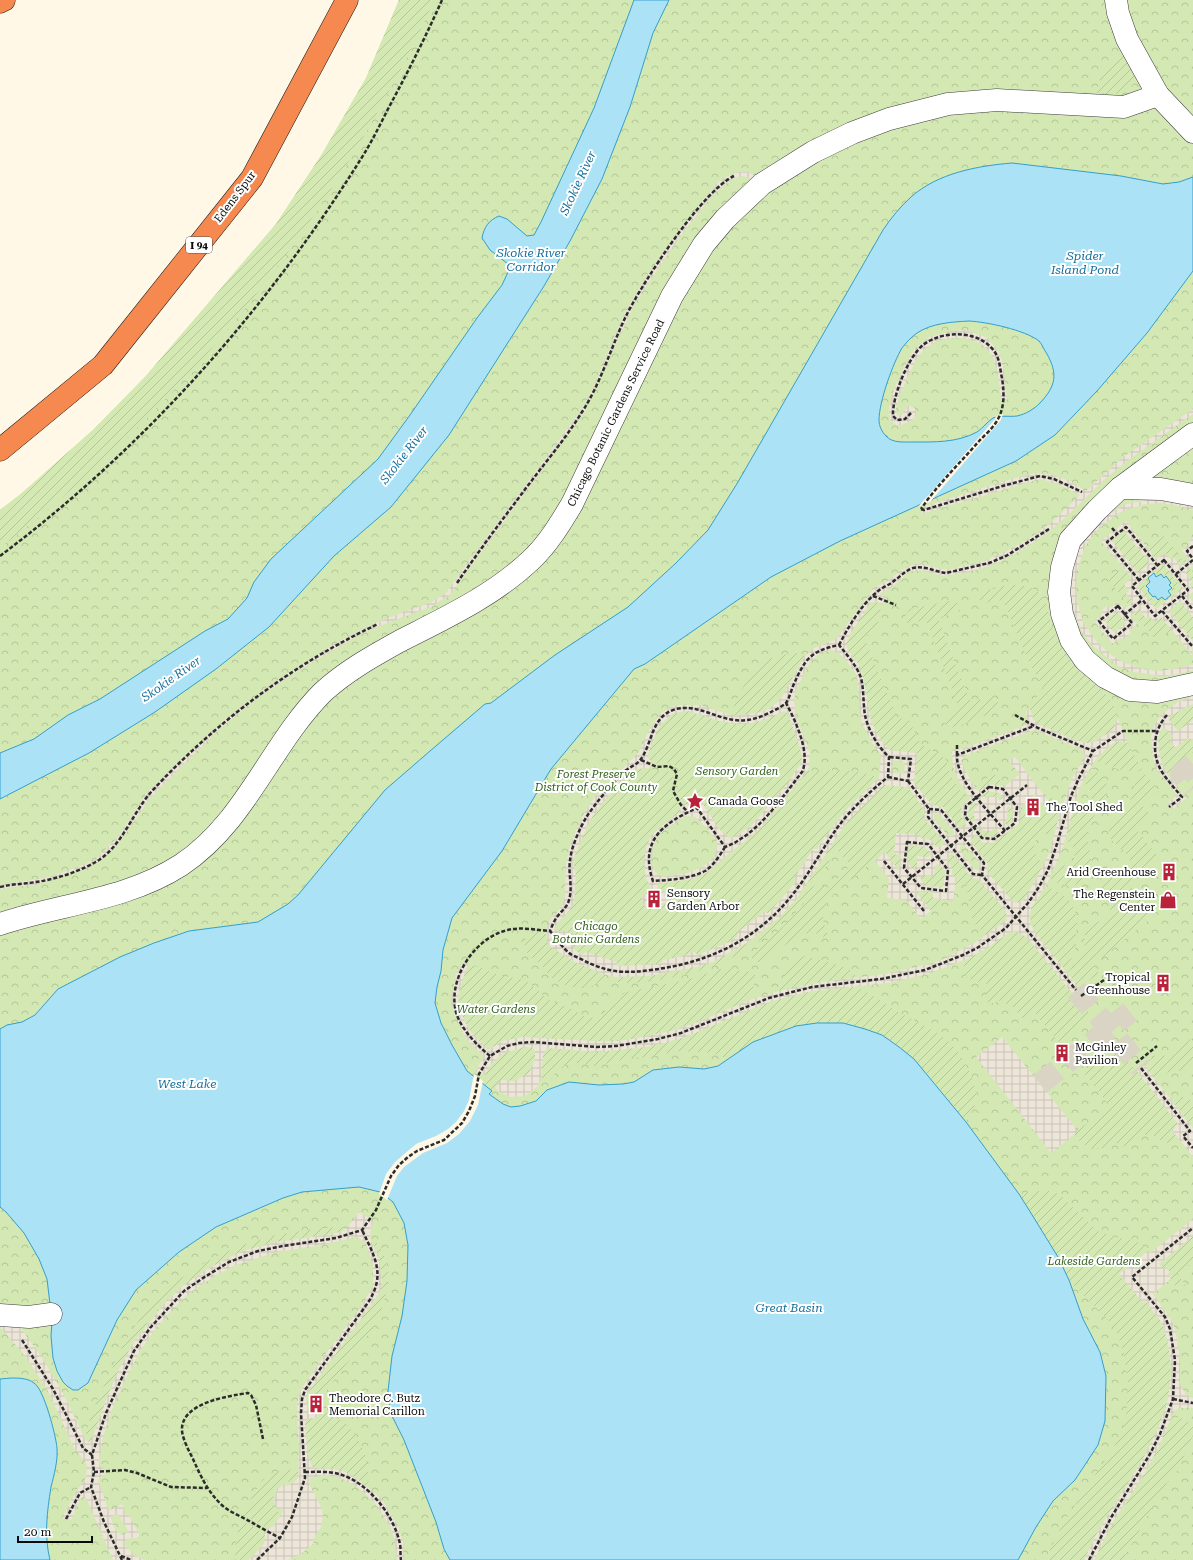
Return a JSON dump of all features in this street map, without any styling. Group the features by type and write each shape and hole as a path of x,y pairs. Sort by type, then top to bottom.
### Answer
{"highway":[{"path":"0,2 4,0"},
{"name":"Edens Spur","path":"0,450 103,366 252,178 348,0"}],"lane":[{"path":"1116,0 1118,13 1128,39 1158,95 1193,132"},
{"name":"Chicago Botanic Gardens Service Road","path":"0,924 134,888 180,865 200,850 219,831 246,799 300,720 324,692 350,670 376,654 472,603 503,583 532,560 555,532 572,504 672,296 688,268 704,244 725,219 762,184 813,152 852,133 888,119 948,104 997,100 1124,107 1158,95"},
{"path":"1193,434 1120,488 1097,510 1070,540 1062,567 1059,592 1062,614 1070,640 1085,660 1105,677 1130,690 1156,692 1193,684"},
{"path":"1120,488 1161,490 1193,495"},
{"path":"0,1315 29,1317 51,1314"}],"path":[{"path":"0,556 38,527 111,465 169,406 244,323 306,240 364,153 413,61 442,0"},
{"path":"456,585 484,544 583,412 637,296 690,218 712,193 736,175 748,175 756,178 762,184"},
{"path":"911,413 905,419 897,420 893,416 894,402 907,369 922,346 938,337 951,334 974,337 986,342 996,355 999,362 1004,399 998,419 920,509 924,510 1040,476 1054,479 1078,490 1085,495 1097,510"},
{"path":"1139,580 1107,542 1126,527 1157,565"},
{"path":"550,931 556,917 564,909 568,902 571,877 569,862 586,818 596,803 626,770 641,760 657,724 665,714 684,708 695,709 736,720 751,719 763,716 786,703 800,670 810,656 826,647 839,645 866,603 878,591 913,568 919,567 946,573 989,563 1006,556 1050,528"},
{"path":"1114,530 1117,534"},
{"path":"1176,574 1193,559 1187,551 1193,546"},
{"path":"1164,560 1176,574 1188,590 1155,616 1132,586 1164,560"},
{"path":"873,596 896,605"},
{"path":"1182,596 1193,610"},
{"path":"1124,615 1142,600"},
{"path":"1118,606 1124,615 1132,623 1113,639 1099,621 1118,606"},
{"path":"1162,611 1193,647"},
{"path":"0,887 53,878 85,867 100,859 120,838 153,791 219,726 285,676 352,636 381,623"},
{"path":"490,1056 474,1043 459,1022 454,998 465,963 476,948 498,933 523,928 550,931 568,952 594,965 609,971 642,972 683,965 717,954 742,941 774,915 793,895 846,816 888,777 889,757 876,742 870,731 865,716 860,678 855,666 839,645"},
{"path":"725,847 697,808 680,815 659,831 653,839 648,860 649,870 653,881 674,879 706,870 716,861 725,847 739,840 753,830 772,810 802,772 805,766 804,750 792,714 786,703"},
{"path":"1169,807 1182,797 1162,772 1157,760 1155,743 1156,732 1162,720 1172,709"},
{"path":"1015,715 1034,726 1093,751"},
{"path":"957,755 1034,726"},
{"path":"122,1560 104,1522 91,1487 94,1472 92,1455 106,1413 134,1351 150,1328 184,1291 229,1262 258,1252 283,1246 325,1240 362,1230 382,1199 391,1176 399,1165 417,1150 444,1140 462,1123 469,1112 475,1096 479,1074 490,1056 507,1046 533,1042 597,1047 616,1046 658,1039 681,1033 769,998 812,987 881,980 925,970 943,964 977,948 1001,932 1017,917 1039,887 1048,870 1071,796 1093,751 1123,731 1156,732"},
{"path":"957,745 958,765 963,778 1005,831"},
{"path":"889,757 911,759 908,781"},
{"path":"641,760 657,767 669,766 674,769 677,774 673,791 681,805 688,812"},
{"path":"888,777 908,781 930,809 941,810 984,863 982,875"},
{"path":"903,884 1027,785"},
{"path":"989,787 1003,789 1010,798 1017,807 1015,823 994,840 982,838 965,816 966,806 989,787"},
{"path":"930,809 928,817 973,874 982,875 1076,990"},
{"path":"907,842 928,844 948,870 946,891 921,888 912,877 904,868 907,842"},
{"path":"884,861 924,911"},
{"path":"1082,996 1104,980"},
{"path":"1136,1063 1156,1046"},
{"path":"1141,1068 1190,1131 1183,1136 1193,1148"},
{"path":"1089,1560 1104,1530 1150,1454 1160,1434 1173,1399 1175,1360 1170,1329 1164,1317 1132,1277 1193,1228"},
{"path":"257,1560 280,1538 292,1517 305,1478 301,1413 302,1399 305,1390 370,1299 377,1285 378,1271 374,1256 362,1230"},
{"path":"22,1340 46,1376 83,1448 92,1455"},
{"path":"263,1439 256,1405 252,1395 248,1393 217,1400 192,1410 184,1419 182,1430 188,1448 207,1488 216,1499 229,1511 280,1538"},
{"path":"1173,1399 1193,1403"},
{"path":"94,1472 125,1470 137,1473 171,1487 207,1488"},
{"path":"304,1472 327,1472 340,1474 351,1479 368,1491 379,1503 395,1530 400,1545 401,1560"},
{"path":"66,1519 80,1493 91,1487"},
{"path":"121,1556 131,1560"}],"green space":[{"name":"Forest Preserve District of Cook County","path":"399,0 1193,0 1193,1560 0,1560 0,510 22,493 94,429 145,377 276,224 322,154 366,78"},
{"path":"399,0 434,0 412,48 387,95 350,160 309,223 264,284 217,342 167,397 114,450 58,501 0,548 0,510 22,493 94,429 145,377 276,224 322,154 366,78"},
{"path":"1122,53 1132,68 1135,79 1133,84 1128,90 1120,93 1097,93 1100,79 1104,70"},
{"path":"1124,531 1150,563 1138,573 1112,541"},
{"path":"1164,536 1184,562 1180,566 1173,557 1170,559 1156,559 1147,548"},
{"path":"1163,564 1183,588 1174,596 1170,592 1175,589 1172,585 1173,583 1161,571 1157,574 1154,571"},
{"path":"1123,568 1132,578 1129,591 1126,594 1133,602 1129,605 1108,580"},
{"path":"1189,568 1193,572 1193,589 1189,584 1192,582 1184,572"},
{"path":"1145,579 1148,582 1144,585 1147,589 1145,591 1153,600 1155,598 1157,602 1162,599 1165,603 1156,610 1136,586"},
{"path":"1007,585 1029,587 1041,595 1046,605 1051,624 1062,647 1073,662 1110,699 1115,708 1118,718 1113,730 1094,742 1087,743 1074,740 1037,723 1033,719 1029,707 1043,688 1028,660 1003,600 983,603 981,602 979,596 982,592"},
{"path":"874,601 882,605 878,616 879,630 864,637 898,720 907,716 920,743 946,759 951,777 964,797 968,794 970,797 965,828 959,827 943,807 932,805 914,783 917,753 889,750 877,734 871,721 863,676 846,644 849,636 868,605"},
{"path":"949,601 959,604 960,611 938,618 971,702 994,696 998,702 998,706 994,712 954,728 946,725 944,722 949,715 959,708 926,620 908,623 905,622 904,618 910,609"},
{"path":"1180,601 1193,617 1193,641 1168,611"},
{"path":"1138,608 1146,618 1149,615 1161,617 1172,629 1157,641 1133,613"},
{"path":"1117,611 1127,623 1114,633 1104,621"},
{"path":"797,653 805,656 785,691 770,708 760,713 747,716 730,715 745,684 755,670 769,659"},
{"path":"1193,704 1193,720 1178,731 1168,719 1173,714"},
{"name":"Sensory Garden","path":"688,711 751,723 764,720 784,711 787,713 792,724 801,752 801,763 799,768 779,795 756,821 739,835 730,838 721,831 700,800 685,804 681,800 677,791 681,775 679,770 672,762 654,763 649,758 648,754 660,725 671,715"},
{"path":"1163,728 1168,730 1173,737 1169,739 1189,737 1192,740 1193,739 1193,752 1167,774 1160,757 1158,745 1158,739"},
{"path":"1117,741 1128,743 1142,770 1123,770 1095,760 1108,747"},
{"name":"Sensory Garden","path":"641,767 657,771 668,771 672,774 673,780 671,793 674,800 681,808 681,811 652,835 644,861 645,872 647,881 650,885 651,893 642,895 644,906 666,903 658,892 657,884 692,879 708,872 759,830 807,771 853,771 879,778 845,812 817,849 813,850 795,877 796,881 768,913 764,912 736,938 722,946 698,955 694,952 663,960 661,964 618,966 616,962 583,955 572,948 554,931 574,901 576,891 574,861 581,837 610,793 621,781"},
{"path":"1091,768 1102,776 1107,784 1107,791 1105,798 1095,814 1088,832 1091,861 1090,874 1078,884 1070,886 1063,885 1050,878 1054,868 1068,864 1073,860 1075,854 1074,850 1065,839 1073,810 1085,808 1091,801 1091,791 1083,782"},
{"path":"994,773 1005,786 988,784 980,791 975,788"},
{"path":"1144,773 1159,791 1142,805 1151,816 1136,829 1160,859 1130,885 1155,915 1093,965 1099,973 1079,988 1067,973 1084,955 1085,929 1088,926 1106,918 1110,912 1109,903 1101,891 1099,883 1101,878 1103,875 1109,873 1126,872 1129,865 1130,859 1111,839 1109,834 1110,826 1114,820 1127,809 1134,786"},
{"path":"884,785 908,787 925,811 924,819 945,843 940,847 936,847 931,840 896,833 894,854 901,855 899,872 885,852 836,892 826,905 823,913 823,920 831,940 821,935 808,933 801,935 788,943 766,962 757,962 752,958 753,953 784,926 816,889 824,886 830,888 837,879 847,873 848,861 840,854 837,848 809,893 790,915 744,951 710,967 670,978 631,983 618,982 614,977 640,977 666,974 691,968 715,960 738,949 760,935 779,918 797,898 846,824"},
{"path":"988,791 999,793 1003,798 999,801 986,799 983,796"},
{"path":"1048,793 1055,802 1062,807 1055,834 1051,833 1039,835 1036,840 1034,851 1043,865 1024,900 1014,903 987,871 971,842 972,836 977,836 992,844 1019,823 1021,806 1031,819 1050,803 1045,796"},
{"path":"974,802 978,806 976,819 972,823 968,817 969,807"},
{"path":"1009,806 1013,811 1012,822 1007,826 1004,822 1007,819 1008,812 1005,809"},
{"path":"982,828 995,828 998,833 993,837 982,836 978,831"},
{"path":"909,845 925,847 932,854 913,869 907,862"},
{"path":"952,853 972,878 978,879 1006,911 1007,918 1005,921 986,935 974,923 971,915 966,883 954,891 956,879 951,873 947,863 949,856"},
{"path":"938,863 945,871 943,888 926,886 920,878"},
{"path":"1046,886 1066,898 1076,912 1076,944 1071,960 1063,968 1040,939 1031,922 1030,914 1032,907"},
{"path":"915,891 933,892 933,898 944,900 931,911"},
{"path":"1014,931 1025,936 1030,941 1091,1016 1058,1042 1034,1012 1025,1020 1018,1014 1016,1008 998,1000 995,1003 987,1002 985,995 988,991 987,984 969,979 965,975 964,965 967,959"},
{"path":"528,932 548,934 547,945 575,962 606,975 594,985 587,987 573,987 559,982 552,978 540,963 534,960 527,953 525,939"},
{"path":"799,956 842,966 851,971 856,977 821,982 779,991 788,964"},
{"name":"Water Gardens","path":"468,964 498,975 525,980 549,1000 590,1018 601,1016 615,999 626,992 686,980 728,968 753,972 756,976 750,1000 688,1025 656,1035 632,1039 595,1041 522,1037 503,1041 488,1050 470,1032 461,1011 459,1000 460,988"},
{"path":"857,987 901,1014 939,1034 959,1054 968,1068 976,1091 975,1104 966,1122 921,1066 896,1044 877,1033 858,1027 837,1024 817,1024 796,1027 775,1033 751,1044 728,1059 714,1053 679,1051 648,1057 628,1058 595,1066 576,1063 568,1064 558,1069 551,1079 541,1078 542,1055 547,1048 599,1052 688,1036 769,1002 812,991"},
{"path":"1191,1039 1193,1041 1193,1063 1191,1066 1185,1070 1170,1072 1162,1075 1156,1080 1144,1065 1161,1051 1167,1059"},
{"name":"Water Gardens","path":"524,1047 533,1048 535,1058 532,1069 524,1077 514,1081 501,1080 492,1091 483,1084 488,1069 497,1058"},
{"path":"1116,1048 1137,1071 1179,1124 1172,1130 1179,1139 1168,1143 1152,1135 1147,1135 1139,1137 1129,1147 1121,1146 1118,1143 1111,1144 1108,1148 1093,1148 1085,1145 1077,1139 1074,1134 1109,1105 1084,1073"},
{"path":"1175,1096 1181,1096 1193,1101 1193,1128 1171,1099"},
{"name":"Lakeside Gardens","path":"1046,1190 1059,1194 1097,1231 1123,1239 1134,1240 1148,1251 1120,1274 1143,1302 1145,1301 1155,1312 1166,1334 1170,1353 1169,1387 1163,1413 1153,1439 1140,1464 1096,1535 1084,1560 1045,1560 1062,1525 1117,1442 1126,1418 1128,1383 1123,1349 1114,1326 1069,1280 1058,1257 1019,1194"},
{"path":"341,1227 346,1229 326,1236 270,1243 248,1250 197,1276 173,1294 157,1310 142,1329 119,1371 91,1442 85,1439 89,1421 96,1404 127,1338 146,1311 168,1289 193,1270 219,1255 248,1244 278,1235"},
{"path":"1193,1236 1193,1267 1189,1264 1177,1274 1186,1285 1181,1287 1177,1286 1169,1280 1171,1279 1167,1274 1169,1273 1159,1264"},
{"path":"372,1242 376,1242 380,1248 388,1270 387,1288 380,1313 366,1338 323,1396 307,1398 309,1413 327,1412 351,1429 362,1447 365,1457 368,1477 367,1487 356,1478 313,1468 308,1455 305,1422 308,1419 318,1417 318,1414 308,1414 305,1398 378,1294 381,1272 376,1249"},
{"path":"1171,1417 1183,1419 1193,1425 1193,1435 1178,1470 1170,1478 1157,1499 1123,1560 1094,1560 1112,1526 1149,1466"},
{"path":"299,1469 298,1479 293,1483 293,1480 282,1485 273,1496 273,1501 278,1512 282,1512 273,1527 268,1528 243,1515 257,1488 268,1475 283,1470"},
{"path":"241,1520 265,1534 265,1544 249,1560 236,1560 235,1555 235,1545"}],"shaded area":[{"path":"738,172 748,172 758,177 753,180 742,176 730,180 710,198 678,239 635,303 584,413 449,596 430,607 361,634 299,670 256,699 217,731 150,798 119,843 103,859 86,869 55,879 35,885 11,887 0,890 0,885 50,877 96,859 119,836 147,792 224,720 271,684 334,644 373,624 430,603 446,593 582,409 594,386 623,316 642,283 678,231 717,183"},
{"path":"964,330 986,337 999,352 1003,364 1007,400 1001,398 998,375 993,357 982,344 965,338 953,338 936,341 924,350 916,360 899,396 896,408 897,415 901,416 907,407 910,406 916,409 916,416 911,421 901,425 896,425 890,419 889,407 894,389 914,349 929,337 951,331"},
{"path":"1193,409 1193,414 1131,458 1105,479 1066,517 1046,534 1023,549 997,563 970,572 943,576 921,570 909,572 891,588 882,592 880,595 887,598 882,605 878,602 871,602 849,636 846,644 848,650 859,665 863,676 871,721 877,734 889,750 917,753 914,783 932,805 943,807 959,827 965,828 966,822 961,816 962,806 970,799 970,797 958,780 953,766 952,751 962,749 1024,726 1027,718 1026,711 1030,709 1033,719 1037,723 1074,740 1087,743 1094,742 1113,730 1118,718 1128,743 1117,741 1108,747 1096,759 1086,775 1079,789 1063,847 1046,886 1031,908 1030,923 1034,931 1079,988 1072,993 1030,941 1025,936 1014,931 967,959 928,974 889,983 812,991 769,1002 688,1036 668,1042 646,1047 599,1052 547,1048 543,1055 541,1078 537,1087 525,1096 510,1097 495,1088 501,1080 515,1081 529,1073 535,1060 535,1051 533,1048 524,1047 502,1054 492,1063 484,1075 475,1072 484,1056 470,1043 463,1033 453,1011 451,1000 456,974 464,961 468,964 459,991 458,1002 460,1012 470,1031 488,1050 503,1041 522,1037 617,1041 671,1031 698,1022 750,1000 779,991 821,982 885,974 933,963 946,958 979,940 1005,921 1007,918 1006,911 978,879 972,878 952,853 948,857 947,861 952,867 952,874 956,879 953,901 933,898 933,892 915,891 931,911 921,919 906,900 887,898 889,879 875,861 885,852 899,871 901,855 894,854 896,833 920,835 920,838 931,840 936,847 940,847 945,843 924,818 925,811 908,787 884,785 846,823 797,898 780,917 748,942 713,962 696,967 649,976 614,977 575,962 547,944 548,934 545,934 548,923 562,905 565,897 566,863 571,842 583,815 594,798 639,752 648,732 660,714 671,707 680,705 700,705 737,716 762,712 770,708 779,701 805,656 812,649 834,640 841,633 873,589 892,578 900,571 915,564 922,564 942,569 951,569 984,561 1005,552 1031,537 1052,522 1080,495 1056,483 1040,479 921,514 926,506 1011,479 1035,473 1049,474 1070,481 1086,491 1122,458","holes":["831,650 837,652 855,672 858,682 862,723 872,743 881,755 879,778 847,809 817,849 813,849 795,877 796,881 779,902 768,913 764,912 738,932 737,937 729,942 698,955 694,952 663,960 661,964 618,966 616,962 586,952 582,955 572,948 573,933 554,930 557,923 570,910 574,902 576,875 573,861 578,847 591,819 626,775 636,769 649,768 652,762 648,758 648,754 659,726 671,715 679,712 688,711 719,721 736,724 764,720 784,711 788,713 802,757 801,763 788,783 751,826 734,837 730,838 721,831 700,800 692,804 686,805 683,803 679,806 681,811 658,829 652,835 647,845 644,861 645,872 647,881 650,885 651,893 642,895 644,906 666,903 664,891 658,892 657,884 692,879 708,872 759,830 806,773 809,767 810,753 796,716 794,701 795,692 810,662 821,653","1034,730 1083,750 1085,757 1072,779 1060,812 1050,851 1024,900 1017,903 1012,901 987,871 987,862 971,842 971,836 977,836 982,842 992,844 1020,823 1021,806 1035,794 1045,807 1050,803 1014,756 1009,761 1020,774 1005,786 988,784 980,791 977,790 970,780 961,761 964,756","893,760 902,761 905,764 904,774 894,773 892,770","988,791 999,793 1003,798 999,800 997,797 989,796 986,799 983,795","974,802 978,806 974,809 974,816 976,820 972,822 968,817 969,807","1009,806 1013,811 1012,822 1007,826 1004,822 1007,819 1008,812 1006,809","934,813 939,814 954,832 953,836 948,836 934,819","686,816 695,817 708,829 717,842 716,852 714,858 701,868 687,873 663,877 658,875 651,863 653,848 657,838 664,830","982,828 985,831 991,831 995,828 998,833 993,837 982,836 978,831","909,845 925,847 932,854 928,857 917,856 917,866 913,869 907,862","960,846 965,846 980,864 979,870 974,869 960,851","938,864 945,871 943,887 926,886 920,878 924,875 934,876 935,866"]},
{"path":"1165,498 1193,504 1193,510 1161,503 1146,504 1119,513 1097,530 1085,546 1077,571 1076,587 1077,601 1083,622 1095,640 1111,655 1125,663 1143,669 1157,671 1193,665 1193,670 1179,674 1162,676 1134,672 1118,666 1092,645 1082,632 1075,614 1071,599 1071,582 1077,552 1086,537 1104,518 1124,505 1149,499"},
{"path":"1126,521 1156,559 1165,553 1170,559 1173,557 1180,566 1189,559 1182,550 1190,544 1189,541 1193,538 1193,565 1185,572 1192,582 1189,584 1193,589 1193,592 1188,596 1193,602 1193,617 1180,601 1169,611 1193,641 1192,655 1161,617 1155,622 1149,616 1146,618 1139,609 1130,616 1137,624 1129,630 1131,633 1123,640 1121,637 1113,644 1094,621 1103,613 1101,611 1107,606 1110,608 1118,602 1125,609 1133,602 1126,593 1129,591 1124,585 1132,578 1101,541","holes":["1124,531 1150,563 1138,573 1112,541","1163,564 1183,588 1156,609 1137,586","1117,611 1126,623 1114,633 1105,621"]},
{"path":"1193,696 1193,704 1173,714 1168,719 1178,731 1193,720 1193,739 1192,740 1189,738 1175,748 1169,739 1173,737 1168,730 1163,728 1160,732 1158,740 1160,758 1167,774 1186,798 1172,810 1167,804 1177,795 1156,769 1153,758 1151,736 1153,728 1161,715 1178,702"},
{"path":"1002,1037 1078,1131 1051,1153 976,1057"},
{"path":"1144,1065 1193,1128 1193,1157 1172,1130 1178,1124 1137,1071"},
{"path":"359,1212 374,1221 371,1227 370,1239 379,1259 382,1283 380,1291 374,1301 308,1392 306,1398 308,1414 318,1413 318,1417 308,1419 305,1422 308,1455 313,1468 334,1469 346,1472 356,1478 382,1499 398,1526 403,1542 404,1560 397,1560 391,1528 374,1502 351,1483 338,1477 323,1475 310,1478 309,1480 311,1483 309,1484 321,1507 323,1516 321,1527 312,1541 314,1543 301,1554 288,1560 249,1560 264,1544 265,1534 268,1528 273,1527 283,1511 281,1508 278,1509 275,1505 274,1501 276,1492 285,1484 286,1486 293,1483 298,1478 299,1450 297,1413 298,1399 302,1388 362,1305 373,1286 373,1267 370,1256 365,1242 356,1237 322,1245 277,1252 233,1266 191,1292 171,1311 140,1351 112,1409 104,1434 99,1460 100,1466 104,1468 105,1475 101,1476 98,1480 108,1509 111,1510 122,1504 126,1515 129,1515 140,1536 134,1539 132,1537 126,1540 124,1544 134,1555 144,1560 113,1560 86,1498 81,1498 71,1520 62,1518 77,1490 86,1478 87,1466 74,1448 49,1393 22,1352 0,1327 0,1304 18,1324 43,1359 65,1397 85,1439 91,1442 120,1367 134,1342 165,1303 180,1288 209,1268 240,1252 276,1242 326,1235 341,1232 346,1229","holes":["118,1514 129,1532 121,1535 116,1531 111,1517"]},
{"path":"1193,1219 1193,1236 1159,1264 1163,1269 1165,1267 1170,1272 1167,1274 1171,1279 1153,1294 1172,1321 1176,1333 1180,1360 1180,1384 1186,1395 1193,1398 1193,1408 1179,1408 1174,1411 1160,1444 1145,1473 1113,1522 1094,1560 1084,1560 1098,1531 1143,1459 1157,1431 1166,1407 1170,1386 1171,1369 1169,1348 1160,1320 1145,1301 1143,1303 1119,1274 1148,1251 1150,1253"}],"water":[{"name":"Skokie River Corridor","path":"634,0 669,0 653,33 630,107 602,179 570,241 544,286 449,435 391,507 334,556 269,627 216,669 155,712 89,753 0,799 0,753 34,739 68,715 100,699 205,631 228,619 247,598 254,582 271,559 378,459 477,318 502,285 509,270 508,264 490,250 482,238 484,230 488,224 499,216 507,219 527,236 534,235 594,108"},
{"path":"1012,163 1121,176 1163,184 1179,182 1193,177 1193,271 1147,333 1097,391 1055,435 1016,461 840,541 771,577 645,664 634,669 551,769 502,851 452,918 443,950 435,1003 441,1023 467,1071 492,1091 489,1094 503,1104 511,1107 536,1101 547,1090 569,1082 599,1085 623,1084 634,1082 653,1070 679,1067 704,1069 718,1066 753,1042 796,1026 817,1023 843,1023 882,1035 914,1059 966,1122 1019,1194 1058,1257 1069,1280 1083,1319 1100,1352 1106,1376 1105,1421 1098,1445 1075,1480 1053,1501 1036,1527 1018,1560 450,1560 444,1549 436,1522 404,1440 391,1414 388,1391 392,1356 402,1316 407,1281 408,1245 404,1223 393,1202 388,1198 380,1192 359,1187 302,1192 283,1198 216,1227 179,1252 136,1290 117,1320 88,1383 78,1390 73,1390 67,1386 57,1371 53,1358 51,1336 52,1321 47,1279 39,1259 24,1233 0,1207 0,1029 7,1025 22,1022 35,1015 58,989 120,957 189,931 258,922 288,904 298,895 385,790 485,704 491,703 555,655 628,607 676,563 708,530 738,482 883,230 903,205 922,189 946,176 985,166","holes":["969,321 1025,333 1039,341 1051,361 1054,374 1054,380 1045,397 1038,405 1027,413 1017,416 993,418 977,432 969,436 937,442 898,442 888,438 880,427 879,420 881,403 887,383 902,348 915,335 929,327 949,323"]},
{"path":"1154,573 1156,577 1161,574 1164,578 1166,576 1171,583 1169,585 1172,588 1168,591 1171,595 1165,600 1162,597 1158,600 1148,591 1149,589 1146,586 1150,582 1148,578"},
{"path":"11,1378 29,1380 38,1387 49,1413 57,1448 56,1468 51,1487 47,1515 47,1542 50,1560 0,1560 0,1379"}],"pier":[{"path":"1003,414 1001,420 930,502 918,507 996,416"},
{"path":"474,1074 483,1081 478,1105 470,1121 459,1134 447,1143 423,1153 404,1167 397,1176 387,1200 379,1194 386,1174 395,1162 416,1144 436,1136 456,1122 464,1111 469,1100"}],"tunnel":[{"path":"1193,764 1181,774 1193,789"},
{"path":"1076,990 1141,1068"},
{"path":"1040,1084 1130,1012"}],"place":[{"name":"Canada Goose","path":"695,801"},
{"name":"The Tool Shed","path":"1033,807"},
{"name":"Arid Greenhouse","path":"1169,872"},
{"name":"Sensory Garden Arbor","path":"654,899"},
{"name":"The Regenstein Center","path":"1168,900"},
{"name":"Tropical Greenhouse","path":"1163,983"},
{"name":"McGinley Pavilion","path":"1062,1053"},
{"name":"Theodore C. Butz Memorial Carillon","path":"316,1404"}],"water label":[{"name":"Skokie River","path":"578,183"},
{"name":"Spider Island Pond","path":"1085,263"},
{"name":"Skokie River","path":"404,455"},
{"name":"Skokie River","path":"171,679"},
{"name":"West Lake","path":"187,1084"},
{"name":"Great Basin","path":"789,1308"}],"park label":[{"name":"Chicago Botanic Gardens","path":"596,932"}]}
